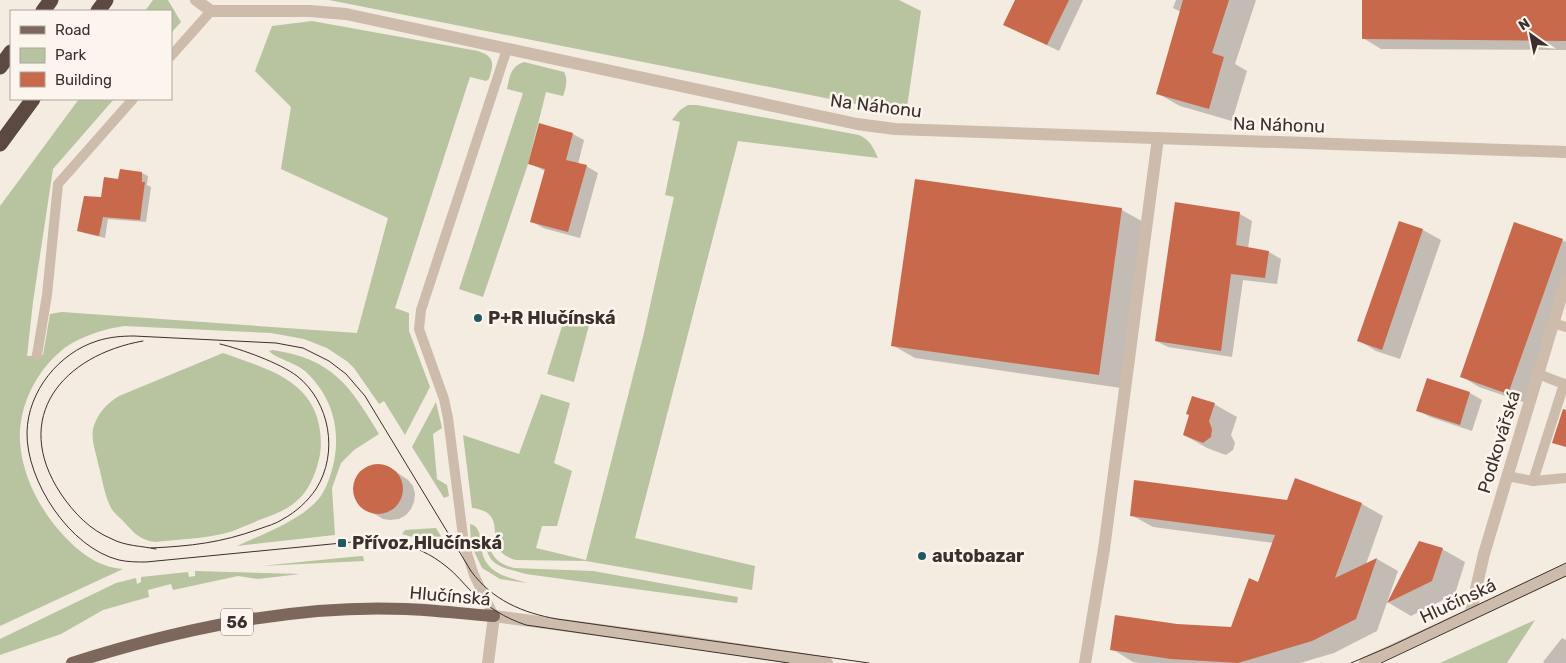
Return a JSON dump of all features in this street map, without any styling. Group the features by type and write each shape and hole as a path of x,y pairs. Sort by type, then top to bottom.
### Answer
{"highway":[{"path":"0,67 10,53"},
{"path":"0,144 33,100"}],"main road":[{"name":"Hlučínská","path":"72,663 144,641 228,624 305,613 406,609 494,616"}],"street":[{"path":"196,0 211,11"},
{"name":"Na Náhonu","path":"211,11 310,11 346,14 857,124 895,129 1566,152"},
{"path":"1085,663 1105,539 1158,138"},
{"name":"Podkovářská","path":"1470,615 1484,554 1566,281"},
{"name":"Hlučínská","path":"1365,663 1566,570"},
{"path":"488,663 494,616"},
{"name":"Hlučínská","path":"494,616 828,663"}],"lane":[{"path":"172,55 211,11"},
{"path":"494,616 474,575 464,544 448,418 444,400 419,329 419,323 420,310 507,49"},
{"path":"37,356 47,295 58,184 132,100"},
{"path":"1553,323 1566,327"},
{"path":"1533,481 1563,400 1565,381 1538,374"},
{"path":"1507,476 1533,481 1566,478"}],"green space":[{"path":"153,0 168,0 181,22 172,32 172,10 146,10"},
{"path":"329,0 899,0 921,11 906,114"},
{"path":"312,21 478,51 484,53 492,61 489,79 486,81 470,77 395,308 409,313 409,331 430,387 405,435 384,401 379,404 348,362 327,348 304,339 271,333 124,326 107,329 74,342 61,351 43,370 30,392 25,404 20,429 21,454 27,477 37,498 50,519 64,535 78,549 94,560 103,565 123,569 0,626 0,206 78,100 113,100 53,169 27,356 43,355 50,314 62,312 357,333 388,218 281,169 291,107 255,71 272,26"},
{"path":"524,62 564,72 566,87 563,96 546,92 528,164 483,297 459,289 523,93 507,89 510,76 516,66"},
{"path":"688,105 697,105 859,135 871,144 878,158 738,141 635,538 755,566 752,590 586,561 516,560 505,555 499,548 491,517 484,511 472,508 463,435 519,454 541,394 570,403 554,463 572,471 557,526 542,526 536,548 586,560 644,333 674,197 665,195 680,122 672,120 680,110"},
{"path":"563,323 589,325 574,382 547,374"},
{"path":"273,350 311,360 338,377 359,402 379,434 354,450 341,463 332,488 335,535 237,546 288,522 315,503 327,484 335,456 336,443 333,417 323,393 305,371 269,351"},
{"path":"223,353 282,377 295,385 306,396 314,409 321,437 320,455 313,478 303,495 290,506 230,532 155,542 144,539 115,514 109,503 93,442 93,429 97,419 110,402 119,396"},
{"path":"436,402 442,428 433,434 437,479 447,485 449,496 444,498 412,447"},
{"path":"470,524 479,533 487,564 502,575 527,583 500,579 482,568 471,545"},
{"path":"436,528 444,541 444,544 438,548 423,540 402,534 405,530"},
{"path":"487,542 497,560 514,568 593,571 738,597 737,603 526,574 505,568 493,561 487,550"},
{"path":"363,556 364,561 261,566 350,557"},
{"path":"195,571 300,574 258,579 238,576 173,590 171,584 148,590 149,597 103,610 61,634 0,655 0,639 116,583 136,578 137,584 141,582 141,577 188,572 189,577 195,576"},
{"path":"1535,620 1507,663 1440,663"}],"building":[{"path":"1015,0 1069,0 1047,45 1003,25"},
{"path":"1183,0 1229,0 1212,53 1224,57 1209,109 1156,94"},
{"path":"1362,0 1566,0 1566,41 1362,39"},
{"path":"539,123 573,133 566,160 587,165 568,232 530,222 545,169 528,164"},
{"path":"120,169 142,172 142,182 145,182 140,220 103,217 99,236 77,231 84,196 101,197 104,177 118,179"},
{"path":"915,179 1122,208 1099,375 891,346"},
{"path":"1175,202 1240,212 1236,245 1269,251 1265,278 1231,274 1221,351 1155,341"},
{"path":"1399,221 1423,229 1382,350 1357,341"},
{"path":"1514,222 1563,239 1508,394 1460,377"},
{"path":"1427,378 1470,392 1460,425 1416,411"},
{"path":"1192,396 1215,403 1209,421 1212,429 1211,437 1203,443 1183,435 1189,415 1186,414"},
{"path":"1563,409 1566,410 1566,447 1552,443"},
{"path":"378,464 396,471 403,489 396,507 378,514 360,507 353,489 360,471"},
{"path":"1295,478 1362,503 1335,578 1377,558 1356,619 1312,641 1238,663 1171,659 1110,650 1115,615 1177,624 1231,627 1249,578 1258,582 1275,535 1130,516 1134,480 1287,500"},
{"path":"1419,541 1443,548 1432,581 1387,603"}],"tram line":[{"path":"789,663 526,625 490,607 435,558 410,546 397,543 357,542 146,562 119,560 101,553 84,542 54,510 43,491 34,471 29,451 27,432 33,402 40,388 58,364 83,347 106,339 134,336 276,343 303,348 329,361 346,374 365,396 471,571 489,590 509,604 532,613 557,619 869,663"},
{"path":"143,341 114,348 89,360 68,375 53,394 43,415 41,440 47,466 61,494 83,520 97,531 117,541 156,549"},
{"path":"151,548 218,541 274,524 293,513 305,502 316,489 323,475 329,444 328,429 324,414 308,387 290,371 271,361 220,344"},
{"path":"1351,663 1566,563"},
{"path":"1381,663 1566,576"}],"place":[{"name":"P+R Hlučínská","path":"478,318"},
{"name":"Přívoz,Hlučínská","path":"342,543"},
{"name":"autobazar","path":"922,556"}]}
